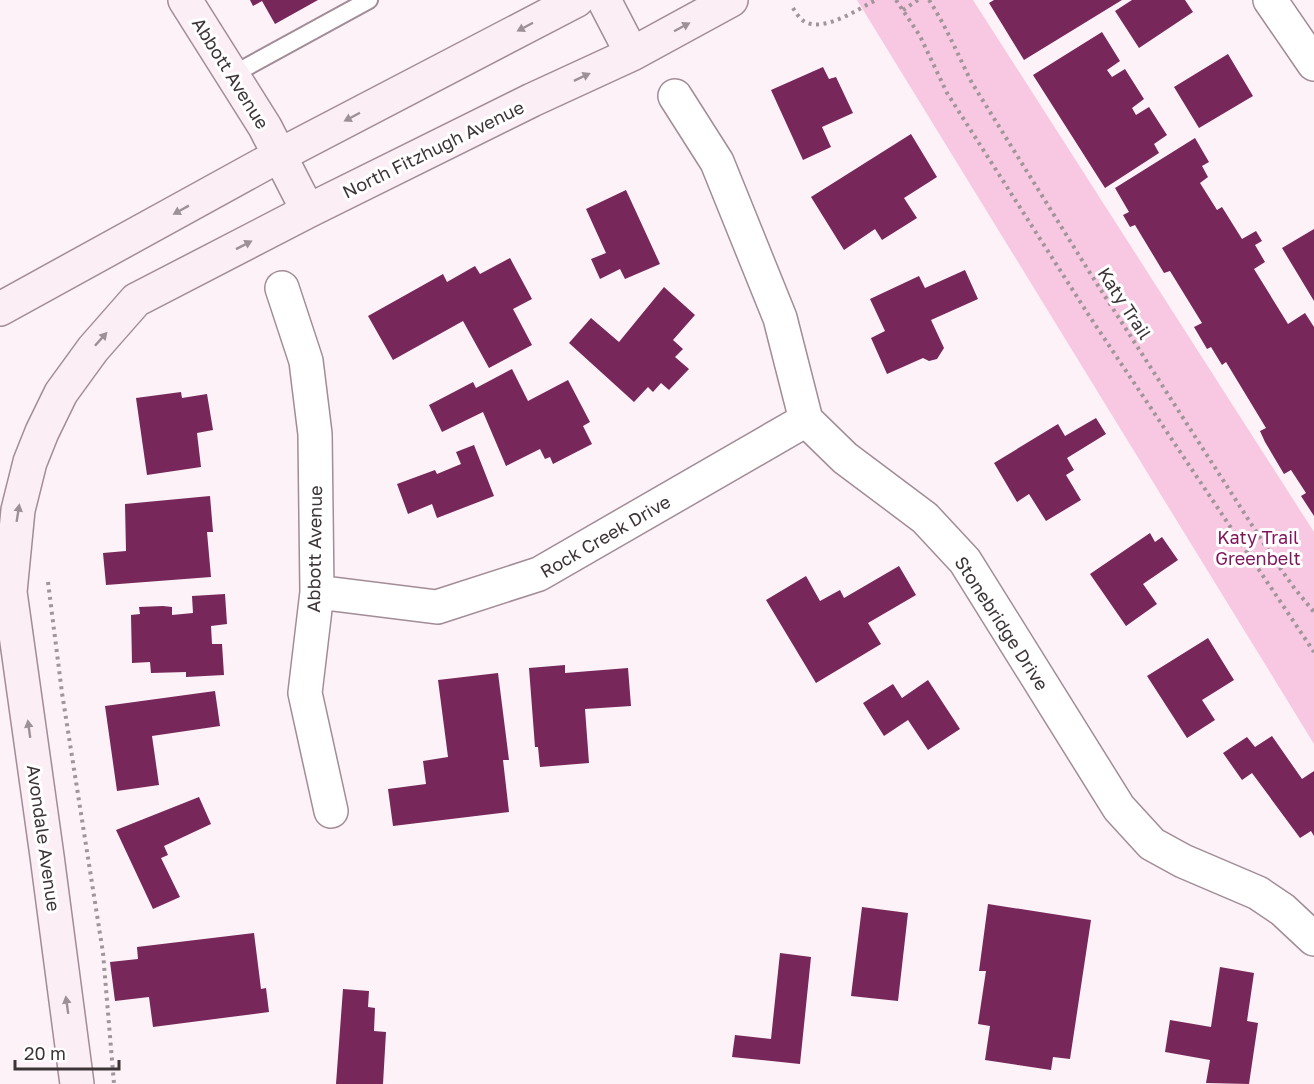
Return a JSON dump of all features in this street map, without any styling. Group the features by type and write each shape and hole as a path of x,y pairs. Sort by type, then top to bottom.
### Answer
{"main road":[{"name":"Abbott Avenue","path":"185,0 265,127 308,211"},
{"path":"0,309 280,155 577,0"},
{"path":"604,0 632,54"},
{"name":"North Fitzhugh Avenue","path":"136,300 308,211 532,100 632,54 731,0"},
{"name":"Avondale Avenue","path":"10,592 18,510 30,462 42,432 61,393 93,349 136,300"},
{"name":"Avondale Avenue","path":"0,558 10,592 77,1084"}],"street":[{"path":"1270,0 1314,64"},
{"path":"675,96 717,162 780,318 806,420"},
{"name":"Abbott Avenue","path":"282,288 306,361 315,434 317,592 304,693 332,812"},
{"name":"Rock Creek Drive","path":"317,592 437,607 539,574 806,420"},
{"name":"Stonebridge Drive","path":"806,420 845,458 925,518 965,561 1119,808 1152,844 1183,861 1258,893 1283,910 1314,939"}],"lane":[{"path":"232,75 369,0"}],"path":[{"path":"793,8 803,21 824,24 849,15 876,0"},
{"path":"896,0 920,36 947,93 1088,314 1314,652"},
{"path":"903,10 918,0"},
{"name":"Katy Trail","path":"929,0 948,32 972,83 1090,273 1275,561 1314,612"},
{"path":"47,574 62,693 103,953 114,1084"}],"green space":[{"name":"Katy Trail Greenbelt","path":"857,0 973,0 1314,532 1314,744"}],"building":[{"path":"250,0 318,0 275,24 262,1 253,6"},
{"path":"994,0 1122,0 1024,60 989,3"},
{"path":"1132,0 1185,0 1193,12 1139,48 1115,11"},
{"path":"1102,32 1120,61 1107,70 1112,77 1125,69 1144,99 1132,108 1136,115 1149,107 1167,135 1154,144 1159,153 1105,188 1033,75"},
{"path":"1228,54 1253,96 1199,128 1174,87"},
{"path":"823,67 829,79 836,77 853,113 822,127 831,147 803,160 771,90"},
{"path":"911,134 937,177 904,198 917,218 882,240 875,229 844,250 811,197"},
{"path":"1195,138 1209,162 1202,166 1208,177 1200,183 1217,210 1222,207 1242,239 1256,231 1262,241 1255,245 1265,262 1254,269 1288,324 1305,313 1314,327 1314,516 1301,496 1306,493 1291,470 1284,474 1265,442 1260,431 1266,428 1226,362 1222,365 1211,347 1207,349 1194,327 1202,323 1170,271 1164,273 1135,225 1130,227 1123,215 1129,212 1115,188"},
{"path":"626,190 660,264 625,279 620,269 600,279 591,259 606,253 586,209"},
{"path":"1314,229 1314,301 1282,248"},
{"path":"510,258 532,299 513,309 532,345 489,368 463,321 393,360 368,316 443,274 447,282 475,266 480,274"},
{"path":"965,270 978,299 931,320 944,348 937,359 929,361 923,358 887,374 871,338 885,331 870,299 919,276 925,288"},
{"path":"664,287 695,315 673,340 683,349 675,357 689,369 669,390 661,383 653,392 648,387 634,402 569,343 591,318 619,342"},
{"path":"512,369 528,401 568,380 590,422 583,426 592,444 553,464 550,457 545,459 540,449 506,466 483,412 442,432 429,405 473,382 476,388"},
{"path":"181,392 182,398 207,394 213,430 197,433 201,467 147,475 136,398"},
{"path":"1096,418 1106,434 1067,458 1074,470 1066,475 1081,500 1046,521 1029,494 1017,502 994,463 1058,424 1065,436"},
{"path":"474,445 494,496 437,518 432,504 408,514 397,484 435,470 437,474 461,464 456,452"},
{"path":"210,496 213,532 207,532 211,577 106,585 103,553 126,551 125,504"},
{"path":"1150,533 1155,542 1162,537 1178,560 1143,584 1157,604 1126,626 1090,574"},
{"path":"899,566 916,595 868,623 881,644 816,683 766,600 806,576 820,601 840,590 844,598"},
{"path":"225,594 227,624 211,626 212,644 222,644 224,675 186,677 186,672 151,673 150,662 132,663 131,615 140,614 139,607 172,607 172,615 193,613 192,596"},
{"path":"1208,638 1234,680 1202,700 1215,720 1187,738 1147,676"},
{"path":"565,665 565,673 628,668 631,706 585,709 589,763 540,767 538,747 535,747 529,668"},
{"path":"498,673 509,760 503,760 509,812 393,826 388,789 426,784 423,761 448,757 438,680"},
{"path":"928,680 960,729 928,750 908,720 884,736 863,703 893,684 902,698"},
{"path":"215,691 220,726 152,736 159,785 117,791 105,706"},
{"path":"1272,736 1302,779 1314,771 1314,836 1311,831 1300,838 1252,773 1242,780 1223,753 1247,737 1255,747"},
{"path":"199,797 211,824 164,846 168,855 161,858 180,897 153,909 116,830"},
{"path":"988,904 1091,920 1070,1059 1053,1057 1051,1070 985,1060 990,1026 978,1024 986,971 979,971"},
{"path":"862,907 908,913 898,1001 851,996"},
{"path":"254,933 261,989 266,988 269,1012 153,1027 149,997 115,1001 110,962 138,959 137,947"},
{"path":"780,953 811,957 800,1064 732,1057 735,1035 771,1039"},
{"path":"1220,967 1254,973 1247,1021 1258,1023 1249,1084 1206,1083 1210,1060 1165,1052 1170,1020 1211,1027"},
{"path":"343,989 369,991 368,1007 375,1008 374,1031 386,1032 383,1084 336,1084"}]}
